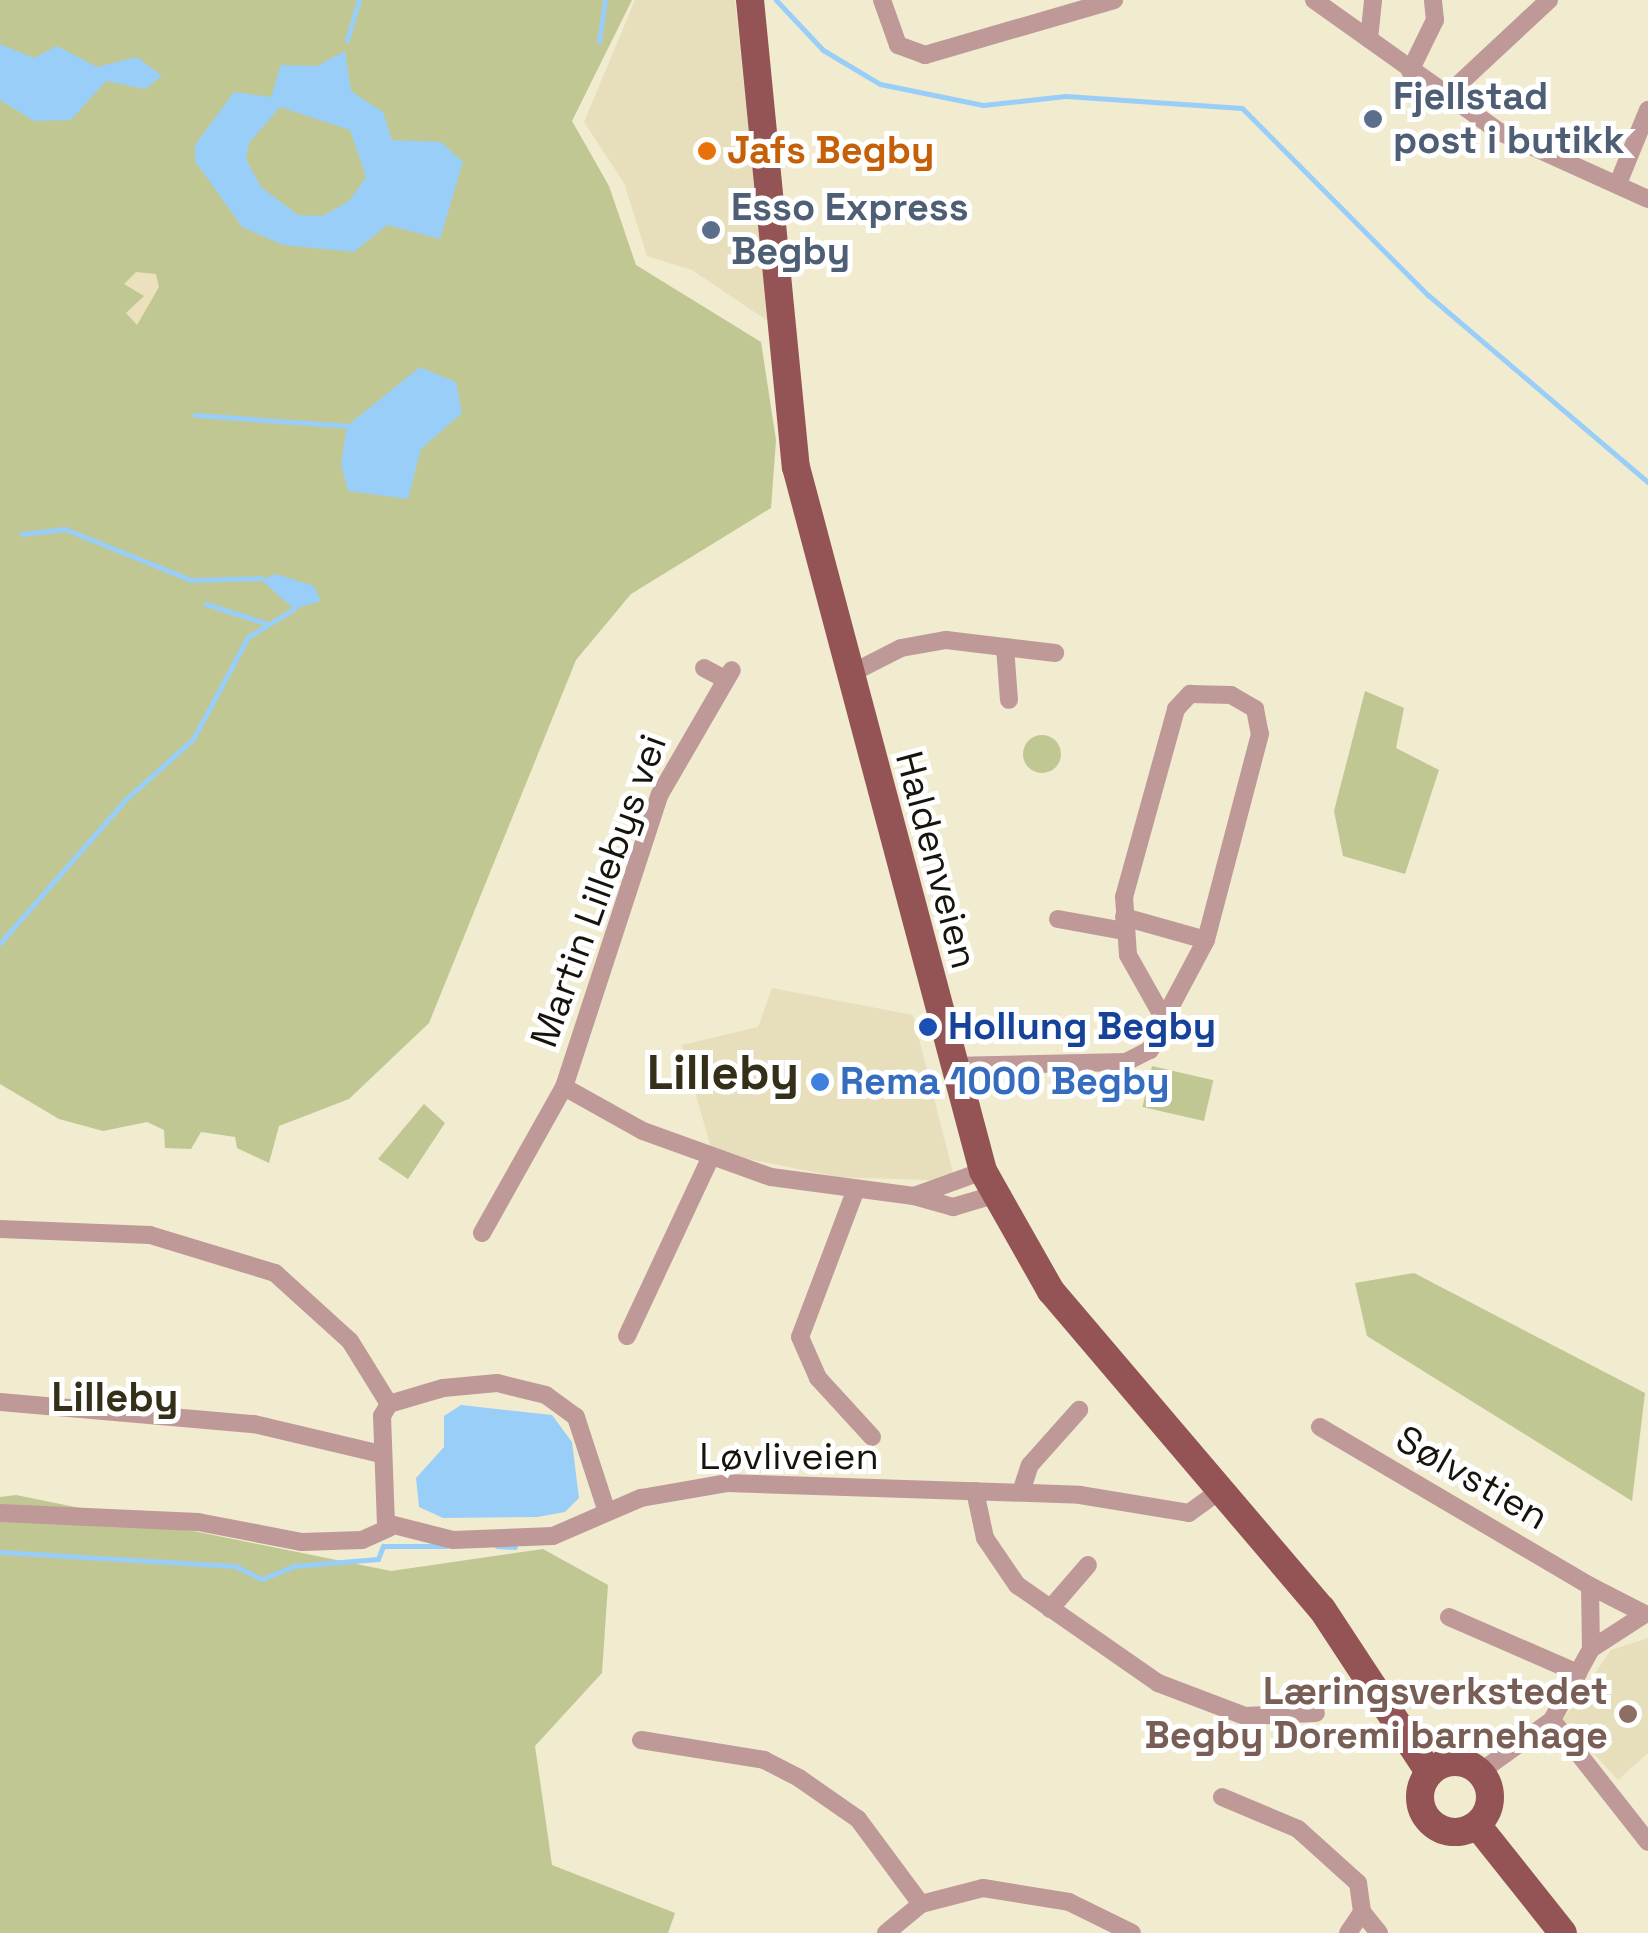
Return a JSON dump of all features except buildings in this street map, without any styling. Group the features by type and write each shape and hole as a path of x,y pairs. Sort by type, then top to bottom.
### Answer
{"main road":[{"name":"Haldenveien","path":"750,0 796,467 952,1066 988,1183 1051,1291 1217,1493 1322,1609 1429,1772"},
{"path":"1454,1761 1480,1772 1490,1793 1477,1825 1454,1832 1432,1824 1419,1800 1429,1772 1454,1761"},
{"path":"1477,1825 1564,1933"}],"street":[{"path":"882,0 898,45 942,51 1114,0"},
{"path":"1314,0 1500,132 1619,181 1648,199"},
{"path":"1369,39 1373,0"},
{"path":"1410,71 1434,20 1432,0"},
{"path":"1446,96 1549,0"},
{"path":"1619,181 1648,110"},
{"path":"848,675 901,648 946,640 1055,653"},
{"path":"1005,647 1009,700"},
{"name":"Martin Lillebys vei","path":"482,1233 564,1087 656,805 729,674 704,668"},
{"path":"952,1066 1139,1058 1164,1019 1206,940 1260,734 1255,709 1231,695 1190,694 1176,709 1125,924 1164,1019"},
{"path":"1058,919 1125,924 1206,940"},
{"name":"Martin Lillebys vei","path":"564,1087 710,1159 856,1189 914,1196 988,1183"},
{"path":"627,1336 710,1159"},
{"path":"856,1189 800,1336 818,1378 872,1437"},
{"path":"0,1228 150,1235 274,1273 350,1341 389,1404 377,1454 389,1528 362,1540 302,1542 198,1522 0,1513"},
{"path":"389,1404 497,1384 546,1395 576,1417 606,1509"},
{"path":"0,1402 254,1424 377,1454"},
{"path":"1021,1492 1030,1465 1079,1410"},
{"name":"Sølvstien","path":"1320,1427 1590,1586 1646,1614"},
{"name":"Løvliveien","path":"389,1528 452,1540 553,1536 606,1509 726,1483 1021,1492 1189,1513 1217,1493"},
{"path":"975,1491 996,1559 1050,1610 1206,1708 1245,1716 1316,1712"},
{"path":"1050,1610 1088,1565"},
{"path":"1590,1586 1591,1650"},
{"name":"Sølvstien","path":"1480,1772 1552,1720 1591,1650 1646,1614"},
{"path":"1449,1617 1578,1672"},
{"path":"1552,1720 1648,1842"},
{"path":"641,1740 764,1760 799,1778 858,1819 921,1904"},
{"path":"1222,1797 1298,1829 1358,1883 1362,1912 1379,1933"},
{"path":"886,1933 921,1904 969,1889 1016,1890 1092,1910 1132,1933"},
{"path":"1348,1933 1362,1912"}],"shaded area":[{"path":"635,0 735,0 769,322 692,270 647,256 624,183 584,122"},
{"path":"772,988 913,1015 955,1181 839,1177 712,1152 682,1045 758,1027"},
{"path":"1648,1638 1648,1753 1618,1780 1563,1720 1611,1650"}],"green space":[{"path":"0,0 632,0 572,121 609,186 636,265 761,342 776,440 771,508 631,594 576,660 429,1023 349,1099 279,1126 269,1163 237,1148 235,1137 201,1132 191,1149 165,1148 164,1130 147,1122 103,1131 59,1119 0,1084"},
{"path":"1365,691 1404,708 1396,748 1439,770 1405,874 1343,856 1334,811"},
{"path":"1042,735 1056,740 1061,754 1056,768 1042,773 1028,768 1023,754 1028,740"},
{"path":"1152,1066 1213,1080 1204,1121 1143,1107"},
{"path":"424,1104 445,1123 408,1179 378,1159"},
{"path":"1414,1273 1645,1393 1632,1501 1367,1336 1355,1283"},
{"path":"16,1495 391,1571 543,1549 608,1585 602,1673 535,1746 552,1865 675,1913 668,1933 0,1933 0,1497"}],"sand":[{"path":"136,272 156,274 159,287 137,325 126,313 144,296 124,284"}],"water":[{"path":"0,44 34,58 57,46 97,67 137,57 162,76 145,89 106,81 71,120 34,121 0,100"},
{"path":"345,51 351,91 383,112 392,140 441,142 463,162 440,239 387,225 354,252 283,245 242,227 195,161 195,145 234,92 271,97 281,65 317,66","holes":["280,107 350,130 366,177 349,201 322,216 298,215 261,187 246,159 249,143"]},
{"path":"420,367 456,382 462,413 421,449 408,499 348,491 341,464 347,426"},
{"path":"276,574 314,586 321,601 294,609 261,580"},
{"path":"461,1405 552,1415 572,1442 579,1498 565,1512 537,1517 443,1518 419,1507 416,1478 444,1447 444,1416"}],"waterway":[{"path":"347,40 359,0"},
{"path":"599,41 605,0"},
{"path":"776,0 823,50 880,84 983,105 1066,96 1242,108 1428,295 1648,482"},
{"path":"195,415 347,426"},
{"path":"22,534 65,529 191,580 261,578"},
{"path":"206,604 265,623"},
{"path":"0,943 125,800 193,739 248,637 294,609"},
{"path":"0,1552 235,1566 262,1579 294,1566 378,1559 383,1546 446,1546"},
{"path":"497,1546 515,1547"}],"place":[{"name":"Fjellstad post i butikk","path":"1373,119"},
{"name":"Jafs Begby","path":"707,151"},
{"name":"Esso Express Begby","path":"711,230"},
{"name":"Hollung Begby","path":"928,1027"},
{"name":"Rema 1000 Begby","path":"820,1082"},
{"name":"Læringsverkstedet Begby Doremi barnehage","path":"1628,1714"}],"district":[{"name":"Lilleby","path":"723,1073"},
{"name":"Lilleby","path":"115,1398"}]}
